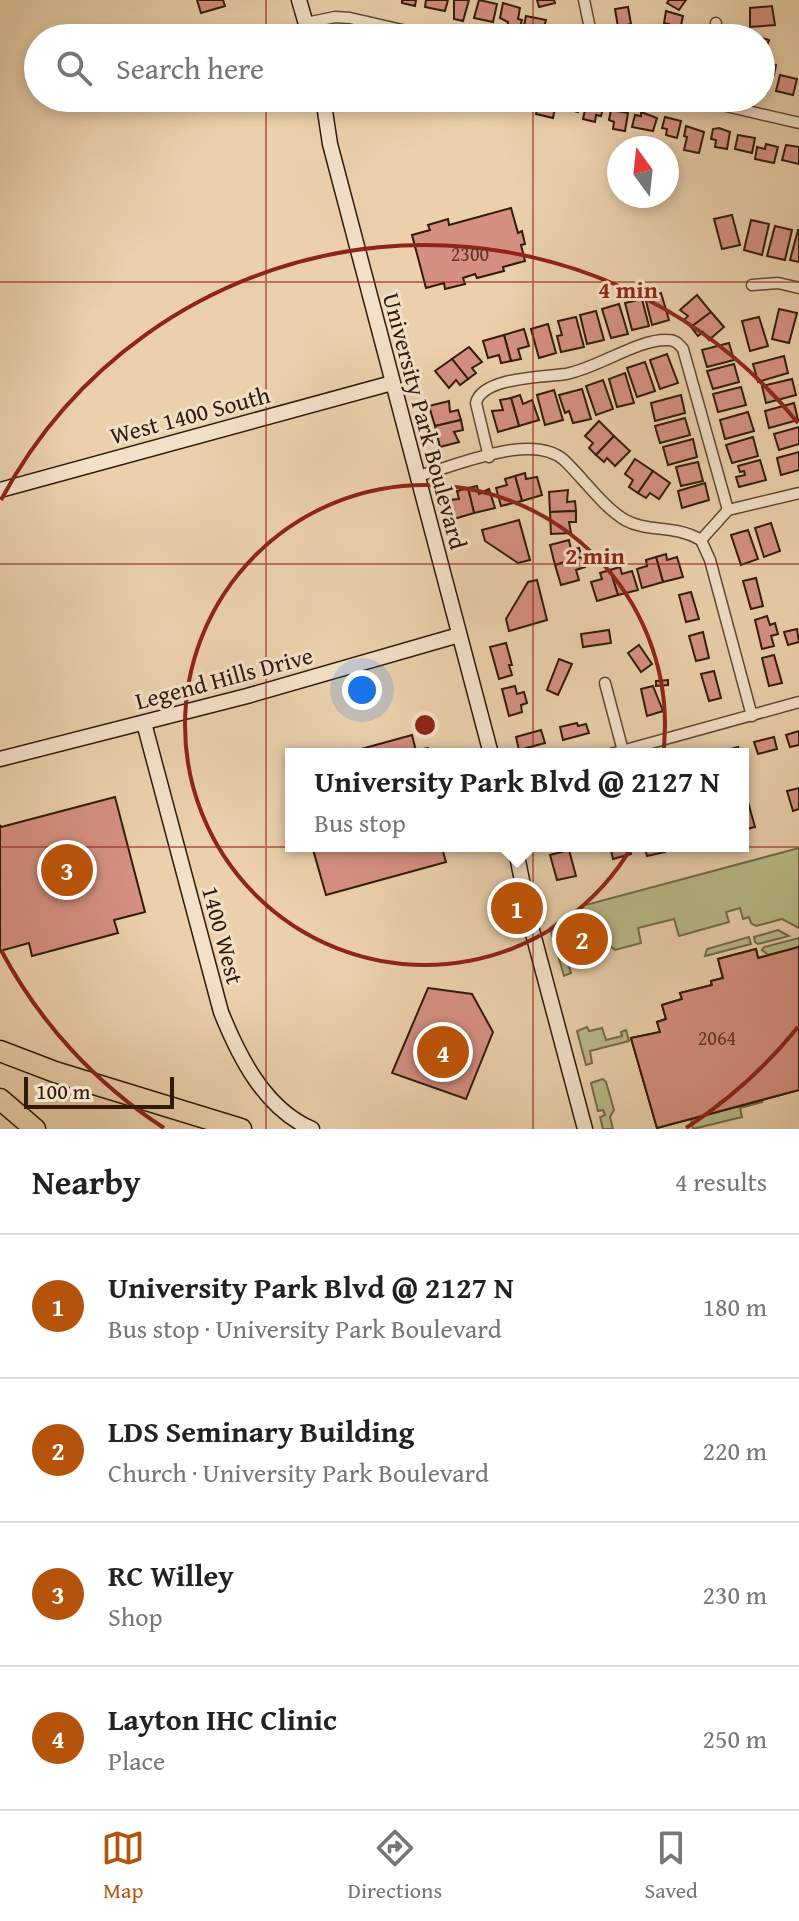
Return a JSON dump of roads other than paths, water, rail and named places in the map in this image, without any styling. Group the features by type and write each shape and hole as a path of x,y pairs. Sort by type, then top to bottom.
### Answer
{"highway":[{"path":"0,1051 55,1072 241,1129"},
{"path":"0,1099 35,1129"}],"street":[{"path":"299,0 306,24"},
{"path":"584,0 589,24"},
{"path":"322,24 335,17 376,24"},
{"name":"University Park Boulevard","path":"325,112 330,144 489,748"},
{"path":"752,112 799,123"},
{"path":"752,285 778,283 799,288"},
{"path":"489,457 477,410 478,395 492,386 589,368 663,340 677,342 683,349 728,510"},
{"name":"West 1400 South","path":"0,490 392,383"},
{"path":"417,476 527,448 552,452 628,521 675,529 701,540 710,560 752,716"},
{"path":"701,540 728,510 799,493"},
{"name":"Legend Hills Drive","path":"0,759 144,723 459,635"},
{"path":"605,683 622,748"},
{"path":"634,748 799,702"},
{"name":"1400 West","path":"144,723 221,1012 239,1057 269,1097 312,1129"},
{"path":"516,852 532,930 585,1129"}],"place":[{"name":"RC Willey","path":"67,870"},
{"name":"University Park Blvd @ 2127 N","path":"517,908"},
{"name":"LDS Seminary Building","path":"582,939"},
{"name":"Layton IHC Clinic","path":"443,1052"}]}
